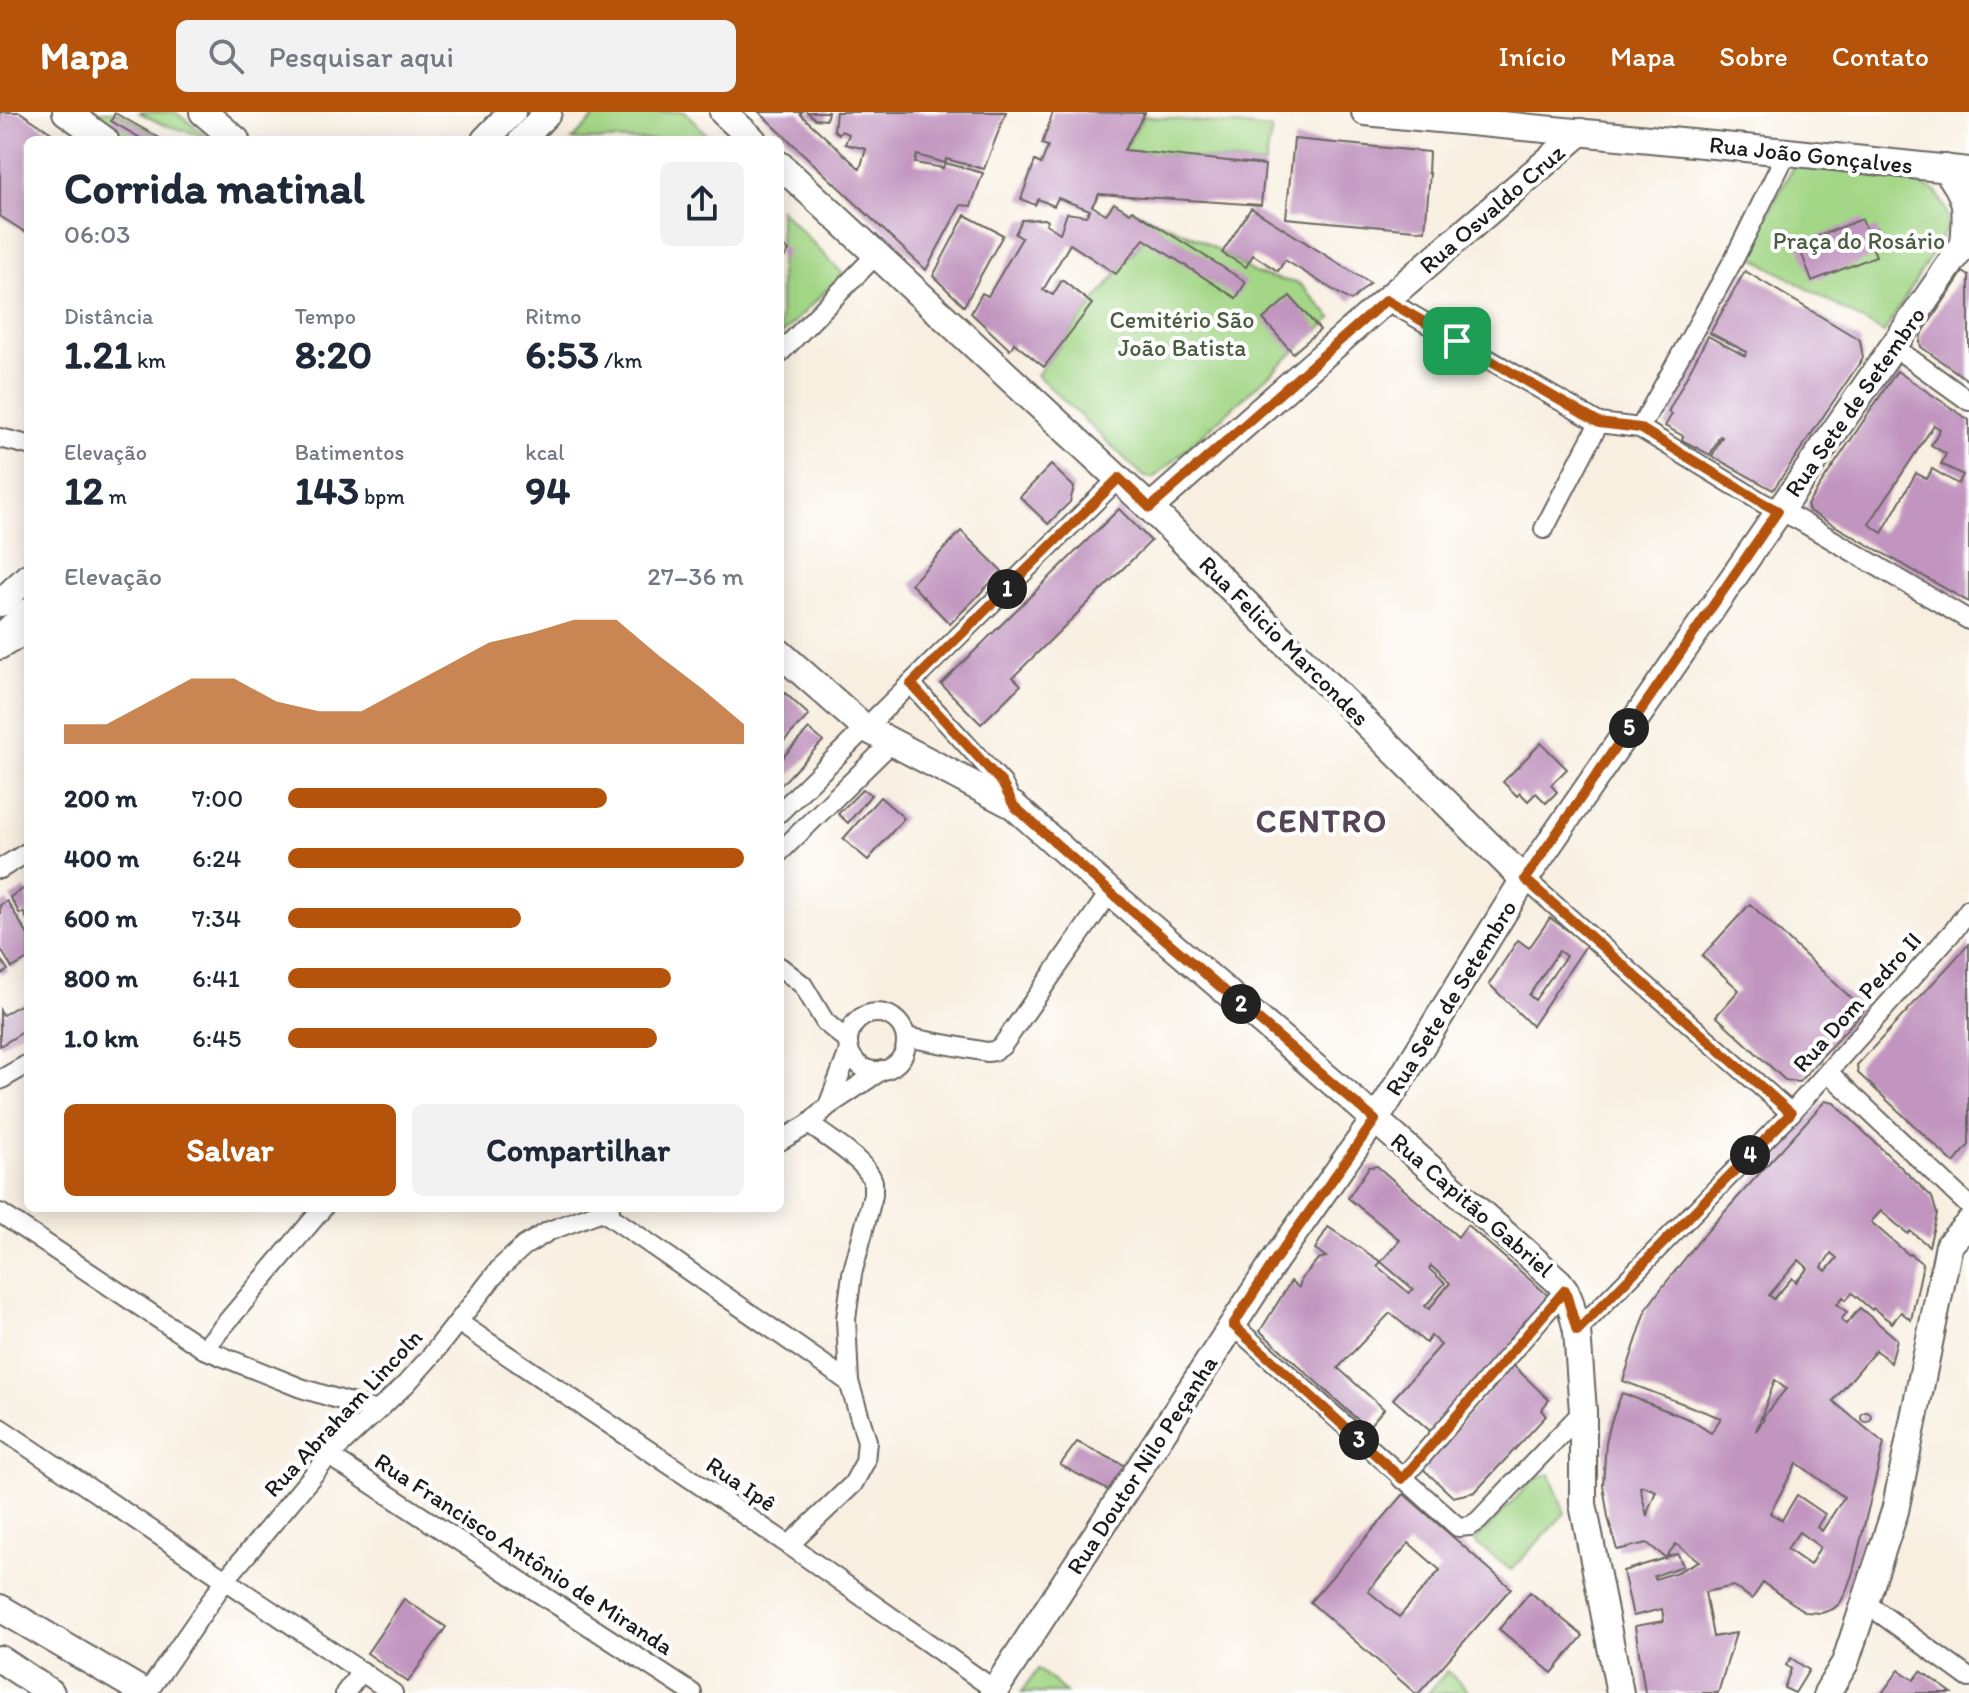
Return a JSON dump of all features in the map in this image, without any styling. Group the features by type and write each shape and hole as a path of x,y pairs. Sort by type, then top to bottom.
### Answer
{"street":[{"path":"66,112 99,136"},
{"path":"203,112 231,136"},
{"path":"489,136 512,112"},
{"path":"526,136 548,112"},
{"path":"723,112 749,136"},
{"name":"Rua João Gonçalves","path":"1365,112 1957,170"},
{"name":"Rua Osvaldo Cruz","path":"1150,508 1581,132"},
{"path":"1640,428 1734,259 1787,152"},
{"name":"Rua Felicio Marcondes","path":"784,169 1119,478 1513,869 1791,1113"},
{"name":"Rua Sete de Setembro","path":"1375,1120 1525,879 1966,241 1967,209 1957,170"},
{"path":"784,349 877,254"},
{"path":"1386,300 1599,423 1640,428 1763,503 1797,519 1969,620"},
{"path":"1894,347 1969,401"},
{"path":"1544,529 1599,423"},
{"path":"0,438 24,444"},
{"path":"784,808 1119,478"},
{"path":"0,603 24,581"},
{"path":"0,638 24,616"},
{"path":"0,650 24,636"},
{"name":"Rua Capitão Gabriel","path":"784,657 865,728 1014,806 1559,1282 1565,1290 1577,1331 1583,1411 1583,1504 1620,1693"},
{"path":"911,684 1002,783 1014,806"},
{"path":"784,848 892,742"},
{"path":"0,869 24,854"},
{"path":"906,1037 987,1052 1002,1046 1110,892"},
{"name":"Rua Dom Pedro II","path":"1577,1331 1791,1113 1955,929 1969,909"},
{"path":"784,970 803,985 825,1022 848,1046 854,1060 862,1067 882,1070"},
{"path":"784,1139 882,1070 896,1064 904,1052 906,1037 897,1020 889,1015 871,1013 862,1017 850,1031 828,1106"},
{"path":"0,1080 24,1066"},
{"path":"1828,1072 1969,1206"},
{"name":"Rua Doutor Nilo Peçanha","path":"994,1691 1275,1260 1375,1120"},
{"path":"789,1545 853,1484 865,1462 867,1441 849,1382 846,1319 852,1274 873,1195 873,1182 861,1164 809,1124"},
{"path":"204,1349 313,1212"},
{"name":"Rua Abraham Lincoln","path":"146,1693 226,1579 329,1456 406,1384 501,1267 524,1246 549,1231 597,1212"},
{"path":"609,1212 849,1382"},
{"path":"0,1213 204,1349 301,1388 377,1411"},
{"path":"1827,1693 1845,1663 1895,1511 1949,1245 1969,1223"},
{"path":"1402,1479 1565,1290"},
{"name":"Rua Ipê","path":"458,1322 789,1545 994,1691"},
{"path":"1233,1325 1458,1527 1470,1526 1478,1521 1583,1411"},
{"path":"0,1428 393,1693"},
{"name":"Rua Francisco Antônio de Miranda","path":"329,1456 692,1693"},
{"path":"1866,1603 1969,1678"},
{"path":"0,1608 146,1693"},
{"path":"0,1659 51,1693"},
{"path":"345,1693 362,1671"}],"green space":[{"path":"80,112 118,112 160,136 113,136"},
{"path":"138,112 175,112 207,136 203,136 162,124"},
{"path":"600,112 685,112 708,136 576,136"},
{"path":"1144,116 1272,129 1265,165 1124,150"},
{"name":"Praça do Rosário","path":"1795,163 1906,180 1936,191 1946,210 1948,227 1884,333 1747,254"},
{"name":"Cemitério São João Batista","path":"1114,203 1199,239 1257,274 1300,284 1332,318 1153,478 1145,477 1138,471 1037,375 1144,239 1106,214"},
{"path":"784,213 843,274 784,332"},
{"path":"1550,1474 1565,1513 1511,1570 1474,1542 1533,1480"},
{"path":"1038,1669 1067,1693 1021,1693"},
{"path":"1447,1671 1471,1693 1428,1693"}],"building":[{"path":"0,112 20,112 56,136 24,136 24,231 0,216"},
{"path":"759,112 802,112 800,114 860,169 866,149 845,144 849,134 841,131 839,134 834,130 836,112 1006,112 984,169 946,159 945,163 983,173 971,206 961,205 926,270","holes":["917,155 945,163 943,168 915,163"]},
{"path":"807,112 828,112 826,120 815,119"},
{"path":"1053,112 1145,113 1124,150 1265,165 1261,205 1099,194 1092,206 1106,214 1114,203 1130,213 1132,210 1246,282 1236,298 1144,239 1116,274 1070,244 1043,290 1053,295 1062,280 1092,304 1044,367 1014,343 1010,350 971,313 982,293 988,296 1022,238 1015,234 1022,220 1045,219 1048,221 1046,224 1060,233 1067,213 1086,216 1090,210 1058,198 1054,206 1038,199 1035,205 1021,199 1035,161 1041,164 1048,146 1042,144"},
{"path":"115,113 156,136 137,136 111,121"},
{"path":"1294,139 1429,152 1425,231 1286,218"},
{"path":"1251,208 1370,283 1351,301 1285,260 1278,271 1253,255 1246,267 1222,253"},
{"path":"965,215 1003,235 964,306 933,276"},
{"path":"1862,219 1867,231 1877,228 1882,240 1871,244 1876,256 1812,281 1798,244"},
{"path":"1745,271 1860,340 1863,358 1773,490 1712,456 1722,437 1710,455 1682,440 1683,436 1665,426 1672,414 1668,412 1708,336 1745,356 1747,352 1710,333"},
{"path":"1963,272 1969,276 1969,381 1921,347 1920,342 1921,335"},
{"path":"1290,296 1320,330 1293,353 1263,319"},
{"path":"1897,371 1969,420 1969,602 1809,511 1807,505","holes":["1934,425 1940,429 1931,445 1946,454 1941,464 1963,475 1958,484 1932,469 1927,479 1916,473 1882,533 1869,524"]},
{"path":"1051,465 1074,487 1070,502 1048,524 1020,497"},
{"path":"1119,509 1151,541 1013,677 1021,685 981,724 941,684"},
{"path":"961,531 1002,571 950,624 911,584"},
{"path":"784,694 809,715 784,741"},
{"path":"809,729 823,741 784,782 784,756"},
{"path":"1541,743 1567,769 1551,785 1557,792 1546,803 1536,793 1528,801 1520,793 1517,796 1503,782"},
{"path":"863,789 871,795 848,823 838,814"},
{"path":"880,797 904,818 868,860 843,839"},
{"path":"24,889 24,914 20,914 10,897"},
{"path":"7,901 24,929 24,961 12,968 0,948 0,905"},
{"path":"1750,904 1864,1010 1799,1082 1785,1080 1716,1016 1739,990 1702,956"},
{"path":"1550,918 1587,944 1532,1026 1489,984 1518,940 1529,948","holes":["1559,951 1566,956 1535,1000 1529,995"]},
{"path":"1969,944 1969,1145 1954,1163 1858,1073 1857,1065"},
{"path":"0,958 8,970 0,975"},
{"path":"24,1002 24,1031 0,1046 0,1010 3,1015"},
{"path":"1825,1101 1834,1103 1932,1197 1937,1214 1929,1246 1910,1231 1908,1234 1881,1211 1871,1222 1923,1264 1911,1320 1901,1312 1892,1323 1852,1293 1837,1304 1847,1312 1841,1320 1846,1324 1860,1308 1897,1339 1891,1363 1876,1350 1833,1401 1884,1443 1853,1572 1840,1603 1822,1613 1806,1612 1763,1583 1752,1599 1734,1586 1705,1592 1713,1637 1736,1633 1718,1693 1645,1693 1635,1626 1664,1621 1662,1609 1633,1616 1623,1571 1666,1558 1647,1543 1617,1550 1603,1485 1606,1442 1622,1393 1691,1420 1711,1433 1721,1418 1623,1381 1647,1308 1702,1237","holes":["1831,1253 1837,1258 1826,1271 1822,1267","1799,1260 1808,1268 1796,1282 1792,1278 1774,1299 1769,1295","1775,1380 1786,1389 1756,1431","1797,1463 1844,1497 1822,1531 1817,1527 1825,1514 1797,1495 1782,1520 1770,1513","1643,1486 1656,1491 1647,1516 1640,1487","1799,1532 1820,1547 1810,1565 1787,1549","1676,1544 1699,1561 1655,1579 1654,1576 1683,1566 1678,1554 1666,1557"]},
{"path":"1377,1166 1458,1237 1467,1225 1551,1298 1435,1435 1393,1399 1441,1345 1431,1336 1426,1343 1390,1313 1338,1368 1384,1409 1367,1428 1260,1331 1291,1281 1299,1288 1301,1279 1318,1259 1326,1257 1315,1249 1328,1227 1381,1262 1400,1240 1348,1198 1369,1167","holes":["1381,1262 1413,1289 1409,1293 1377,1266","1431,1266 1450,1283 1429,1309 1425,1306 1445,1283 1429,1269"]},
{"path":"1513,1365 1549,1400 1541,1410 1546,1416 1475,1492 1453,1497 1421,1467"},
{"path":"1866,1412 1871,1417 1866,1422 1861,1417"},
{"path":"1077,1442 1134,1470 1117,1495 1060,1465"},
{"path":"1404,1494 1511,1588 1419,1693 1415,1693 1310,1602","holes":["1409,1543 1440,1570 1399,1617 1368,1591"]},
{"path":"1530,1592 1583,1636 1552,1673 1499,1629"},
{"path":"404,1599 446,1627 408,1682 367,1653"},
{"path":"1791,1658 1809,1670 1795,1693 1784,1688 1791,1669 1786,1665"},
{"path":"1899,1670 1914,1680 1921,1671 1952,1693 1882,1693"}],"district":[{"name":"CENTRO","path":"1322,821"}],"route":[{"path":"1386,300 1457,341 1599,423 1640,428 1778,511 1525,879 1791,1113 1577,1331 1565,1290 1402,1479 1233,1325 1275,1260 1375,1120 1014,806 1002,783 911,684 1119,478 1150,508 1386,300"}]}
